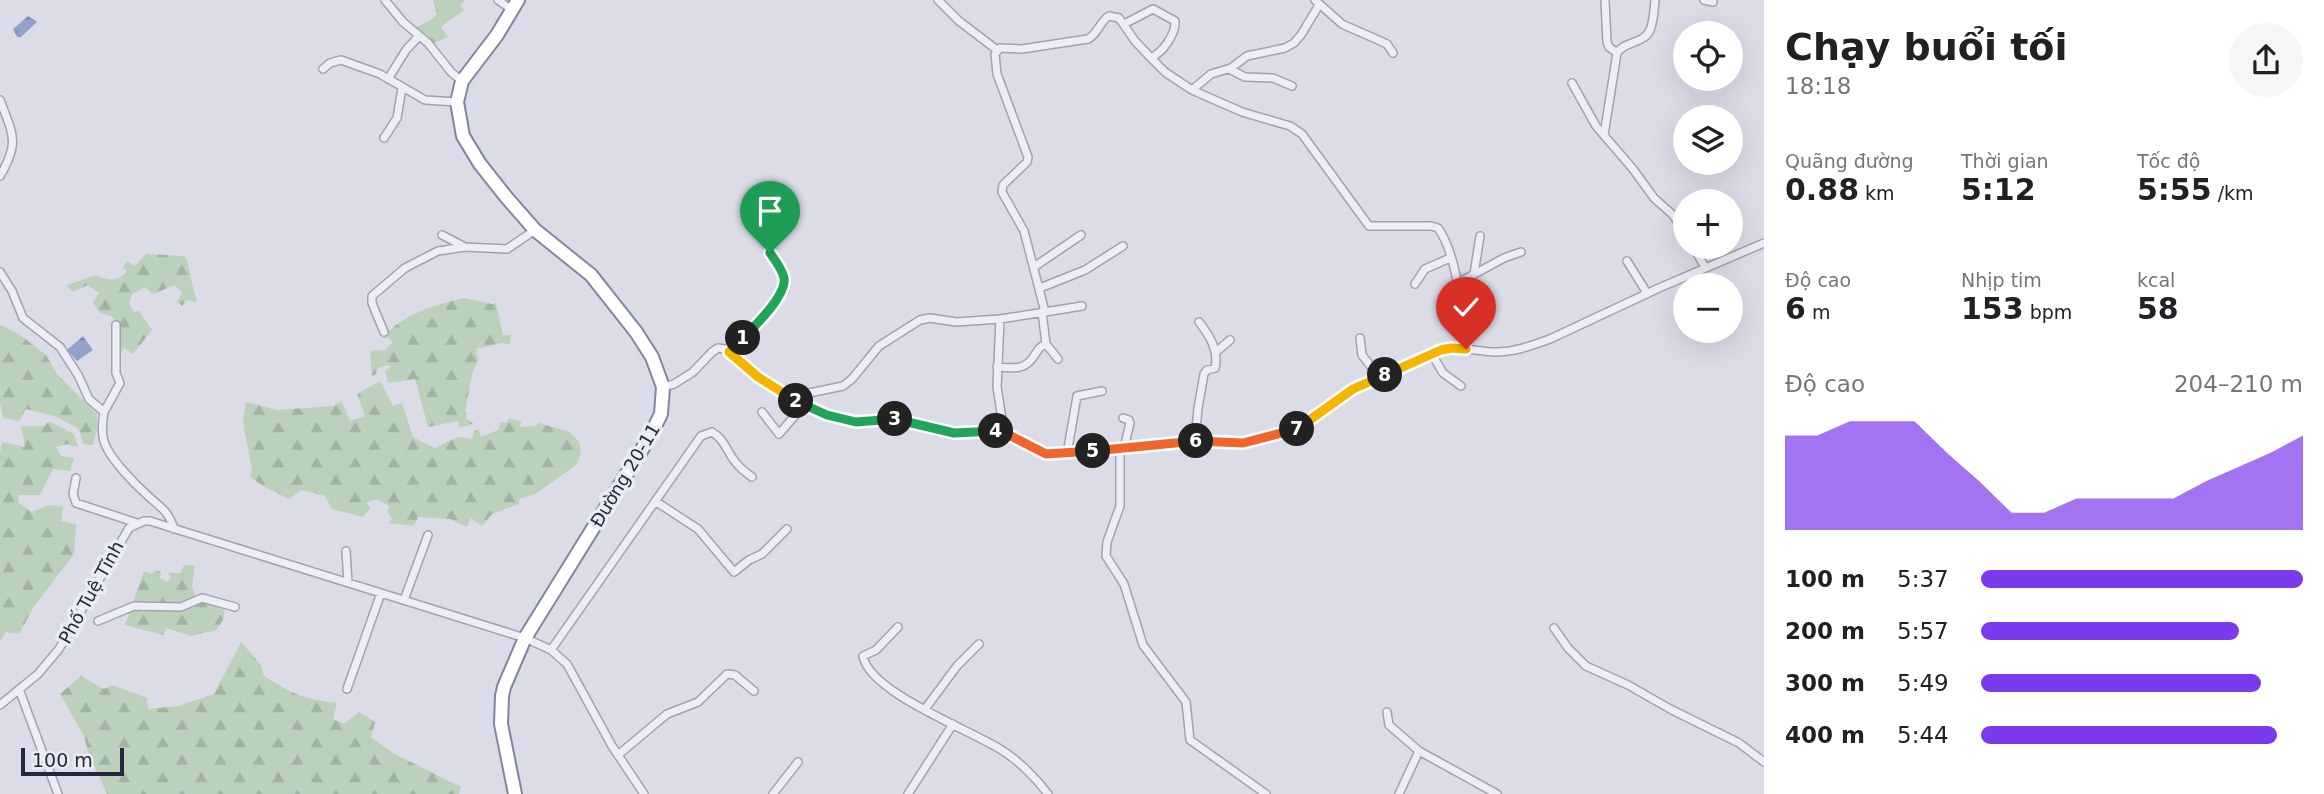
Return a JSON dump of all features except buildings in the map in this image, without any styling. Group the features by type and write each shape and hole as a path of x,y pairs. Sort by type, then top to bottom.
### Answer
{"highway":[{"path":"515,5 497,35 462,81 457,102 463,136 495,183 535,230 585,269 597,282 652,358 663,387"},
{"name":"Đường 20-11","path":"515,794 503,737 502,696 525,638 649,438 661,414 663,387"}],"street":[{"path":"385,0 403,22 462,81"},
{"path":"498,0 515,5"},
{"path":"937,0 997,50"},
{"path":"1605,0 1607,42 1617,53"},
{"path":"1604,135 1617,53 1619,48 1642,39 1648,33 1655,0"},
{"path":"1704,0 1713,2"},
{"path":"1192,90 1212,74 1229,69 1247,56 1285,48 1294,43 1301,35 1317,2 1348,28 1387,44 1392,53"},
{"path":"1124,24 1153,9 1175,21 1176,26 1165,47 1151,58"},
{"path":"997,50 1088,39 1096,33 1104,20 1110,16 1119,18 1131,37 1165,72 1192,90 1242,112 1295,128 1369,226 1435,226 1442,234 1456,284 1466,349"},
{"path":"388,79 419,36"},
{"path":"997,50 997,74 1028,157 1027,162 1001,189 1022,225 1040,288 1046,344 1058,359"},
{"path":"323,69 330,63 341,60 388,79 431,102 457,102"},
{"path":"1229,69 1245,77 1273,78 1292,86"},
{"path":"1572,83 1596,126 1654,198 1673,215"},
{"path":"384,138 397,118 402,88"},
{"path":"0,100 12,131 13,145 9,161 0,176"},
{"path":"384,332 372,303 372,296 390,278 438,251 465,247 508,249 535,230"},
{"path":"442,235 465,247"},
{"path":"1034,267 1081,235"},
{"path":"1474,274 1479,236"},
{"path":"663,387 674,384 693,372 718,348 729,352 758,377 804,405 827,415 856,422 896,419 954,433 990,430 1003,432 1051,455 1195,441 1243,443 1290,432 1353,389 1447,348 1503,352 1530,346 1764,243"},
{"path":"1040,288 1085,270 1123,246"},
{"path":"1456,284 1521,252"},
{"path":"729,352 763,318 782,290 784,277 770,253"},
{"path":"1415,284 1429,267 1450,258"},
{"path":"1700,259 1705,267"},
{"path":"1627,261 1647,293"},
{"path":"0,272 12,291 23,318 60,347 89,399 104,412"},
{"path":"790,397 843,386 879,346 920,320 930,318 956,322 1082,306"},
{"path":"1000,318 997,367 1003,432"},
{"path":"1195,441 1204,374 1215,368 1216,352 1199,322"},
{"path":"116,325 116,373 120,383 104,412 102,425 106,446 143,491 165,510 174,529"},
{"path":"1360,338 1362,355 1379,377"},
{"path":"1216,352 1230,340"},
{"path":"997,367 1025,366 1038,348 1046,344"},
{"path":"1432,354 1443,373 1461,386"},
{"path":"1067,454 1077,396 1101,391"},
{"path":"762,412 777,433 781,433 804,405"},
{"path":"1123,418 1130,423 1122,449 1120,506 1106,547 1107,560 1124,584 1143,645 1188,706 1190,740 1266,794"},
{"path":"551,650 701,436 712,432 717,435 738,465 752,477"},
{"path":"76,478 73,494 76,503 137,523"},
{"path":"655,501 698,529 734,572 762,554 787,529"},
{"name":"Phố Tuệ Tĩnh","path":"0,705 46,665 59,649 125,532 137,523 150,521 348,583"},
{"path":"404,600 428,535"},
{"path":"346,551 348,583 525,638 551,650 567,664 618,755 644,794"},
{"path":"347,689 381,593"},
{"path":"98,621 134,606 181,607 202,598 235,607"},
{"path":"898,627 876,650 863,656 866,666 880,683 893,693 1005,752 1048,794"},
{"path":"1554,628 1568,648 1586,666 1739,743 1764,762"},
{"path":"925,709 957,666 979,644"},
{"path":"618,755 667,714 698,702 727,674 735,675 754,691"},
{"path":"19,689 58,794"},
{"path":"1387,712 1389,725 1419,751 1497,794"},
{"path":"908,794 954,724"},
{"path":"1399,794 1419,751"},
{"path":"774,794 798,762"}],"green space":[{"path":"433,0 465,0 460,6 464,10 441,27 448,37 431,44 415,28 437,14"},
{"path":"146,254 184,256 197,300 187,300 182,306 177,301 182,293 175,285 153,294 145,287 132,294 129,304 134,312 139,311 152,330 133,354 124,348 118,358 118,323 111,316 100,313 93,302 99,293 88,285 72,292 67,285 96,275 108,279 119,278 127,272 123,267 127,261 135,266"},
{"path":"464,298 496,303 503,335 511,335 510,344 501,343 476,349 478,360 472,374 465,412 466,419 474,423 460,428 458,421 428,427 415,379 388,383 385,371 389,365 378,368 372,376 370,351 384,351 392,343 390,338 382,338 410,316"},
{"path":"0,325 19,334 46,355 57,374 97,414 93,445 83,444 79,429 57,417 26,409 19,421 3,418 0,403"},
{"path":"380,381 393,406 402,403 413,437 435,448 458,437 472,439 475,430 479,430 481,437 498,430 501,422 506,423 509,418 521,421 520,427 539,423 570,432 579,442 581,454 576,465 535,494 519,499 519,504 492,514 482,526 471,518 467,527 450,519 418,517 414,526 389,523 392,519 387,511 389,506 377,499 366,503 371,508 363,517 332,509 325,496 302,490 289,499 250,477 252,470 243,422 246,402 277,410 334,406 341,401 350,421 365,416 357,394"},
{"path":"49,421 74,434 78,447 67,444 56,447 61,456 74,458 70,471 53,469 40,495 18,495 19,503 32,512 49,505 63,507 61,521 76,524 74,554 33,608 19,634 6,632 0,641 2,442 25,447 21,426 44,426"},
{"path":"184,565 195,566 192,587 197,599 225,608 223,620 216,630 191,636 166,628 163,635 125,625 144,571 151,574 156,570 161,572 160,578 167,582 171,578 168,573 181,573"},
{"path":"241,642 261,665 264,676 299,695 337,703 333,719 344,724 359,712 375,722 371,737 393,753 461,787 459,794 107,794 88,752 84,736 60,694 81,676 104,689 112,685 147,698 148,709 178,706 214,694"}],"water":[{"path":"28,16 37,22 21,37 17,37 13,29"},
{"path":"83,336 93,350 77,361 67,350"}],"route":[{"path":"770,253 784,277 782,290 763,318 729,352 758,377 797,401 827,415 863,423 896,419 954,433 990,430 1003,432 1046,454 1195,441 1243,443 1290,432 1353,389 1441,350 1466,349"}]}
